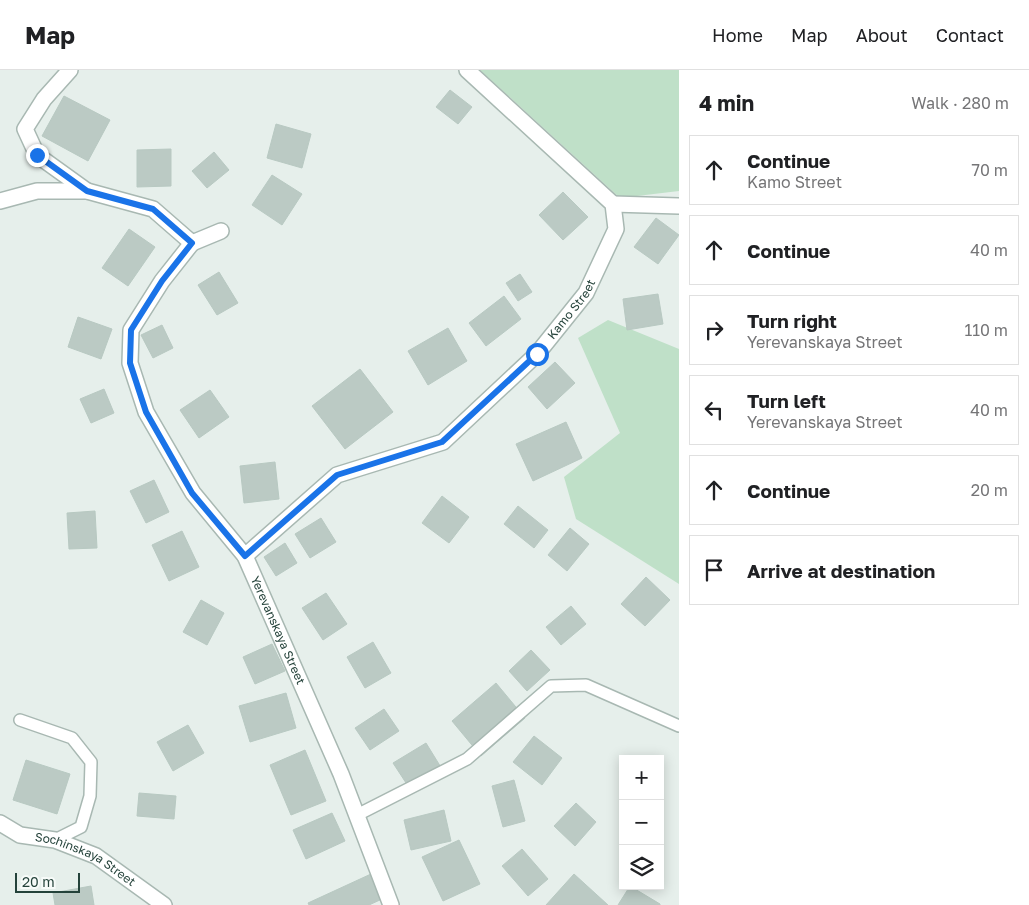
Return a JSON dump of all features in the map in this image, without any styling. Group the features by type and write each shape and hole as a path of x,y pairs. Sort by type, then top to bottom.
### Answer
{"street":[{"path":"70,70 44,99 25,130 37,155 87,191"},
{"path":"467,70 613,204 679,206"},
{"path":"0,201 37,191 87,191 153,209 192,243 221,231"},
{"name":"Kamo Street","path":"245,556 337,475 442,442 537,354 586,292 616,229 613,204"},
{"name":"Yerevanskaya Street","path":"192,243 162,281 131,330 130,363 146,412 192,493 245,556 357,815 391,905"},
{"name":"Sochinskaya Street","path":"0,823 20,835 55,840 96,856 164,905"}],"lane":[{"path":"357,815 467,759 551,686 586,685 679,726"},
{"path":"20,720 72,738 91,762 90,796 81,827 55,840"}],"green space":[{"path":"480,70 679,70 679,191 620,198"},
{"path":"608,320 679,349 679,584 576,519 564,477 620,433 578,338"}],"building":[{"path":"450,90 472,107 458,124 436,107"},
{"path":"64,96 110,120 88,161 42,136"},
{"path":"276,124 311,134 302,168 267,158"},
{"path":"171,149 171,186 137,187 137,150"},
{"path":"214,152 229,170 207,188 192,171"},
{"path":"272,175 302,194 282,225 252,205"},
{"path":"563,192 588,217 563,240 539,215"},
{"path":"656,218 679,235 658,264 634,247"},
{"path":"129,229 155,247 128,286 102,268"},
{"path":"219,272 238,303 217,315 198,285"},
{"path":"520,274 532,292 518,301 506,283"},
{"path":"658,294 663,324 627,330 623,299"},
{"path":"504,296 521,319 486,346 469,323"},
{"path":"78,317 112,329 101,359 68,347"},
{"path":"162,325 173,348 153,358 141,335"},
{"path":"448,328 467,361 428,385 408,351"},
{"path":"555,362 575,383 547,409 528,387"},
{"path":"360,369 393,412 345,449 312,406"},
{"path":"104,389 114,413 91,423 80,399"},
{"path":"210,390 229,417 199,438 180,410"},
{"path":"566,422 582,458 533,481 516,444"},
{"path":"275,462 279,499 244,503 240,466"},
{"path":"154,480 169,512 146,523 130,491"},
{"path":"442,496 469,517 449,543 422,523"},
{"path":"518,506 548,530 534,548 504,524"},
{"path":"95,511 97,548 69,549 67,513"},
{"path":"321,518 336,542 310,558 295,534"},
{"path":"570,528 589,544 567,571 548,555"},
{"path":"182,531 199,567 169,581 152,545"},
{"path":"285,543 297,563 276,576 264,557"},
{"path":"646,577 670,600 645,626 621,604"},
{"path":"326,593 347,624 323,640 302,608"},
{"path":"201,600 224,613 207,645 183,632"},
{"path":"571,606 586,624 561,645 546,627"},
{"path":"373,642 391,673 365,688 347,657"},
{"path":"272,644 285,671 255,684 243,657"},
{"path":"531,650 550,670 527,691 509,671"},
{"path":"496,683 525,718 481,756 452,721"},
{"path":"286,693 296,728 250,742 239,706"},
{"path":"384,709 399,731 370,750 355,728"},
{"path":"188,725 204,753 173,771 157,742"},
{"path":"534,736 562,758 542,785 513,762"},
{"path":"426,743 442,769 410,789 393,763"},
{"path":"305,750 326,801 291,815 270,765"},
{"path":"26,760 70,774 57,814 13,800"},
{"path":"514,780 525,821 503,827 492,786"},
{"path":"139,793 176,796 174,819 137,816"},
{"path":"576,803 596,822 575,846 554,826"},
{"path":"444,810 451,841 411,850 404,820"},
{"path":"332,813 345,841 306,859 293,830"},
{"path":"459,840 480,884 443,901 422,857"},
{"path":"522,849 548,879 528,896 502,866"},
{"path":"371,874 382,899 369,905 309,905 308,903"},
{"path":"574,874 608,905 546,905"},
{"path":"91,886 94,905 55,905 53,893"},
{"path":"627,890 637,890 660,904 660,905 618,905"}],"route":[{"path":"37,155 87,191 153,209 192,243 162,281 131,330 130,363 146,412 192,493 245,556 337,475 442,442 537,354"}]}
